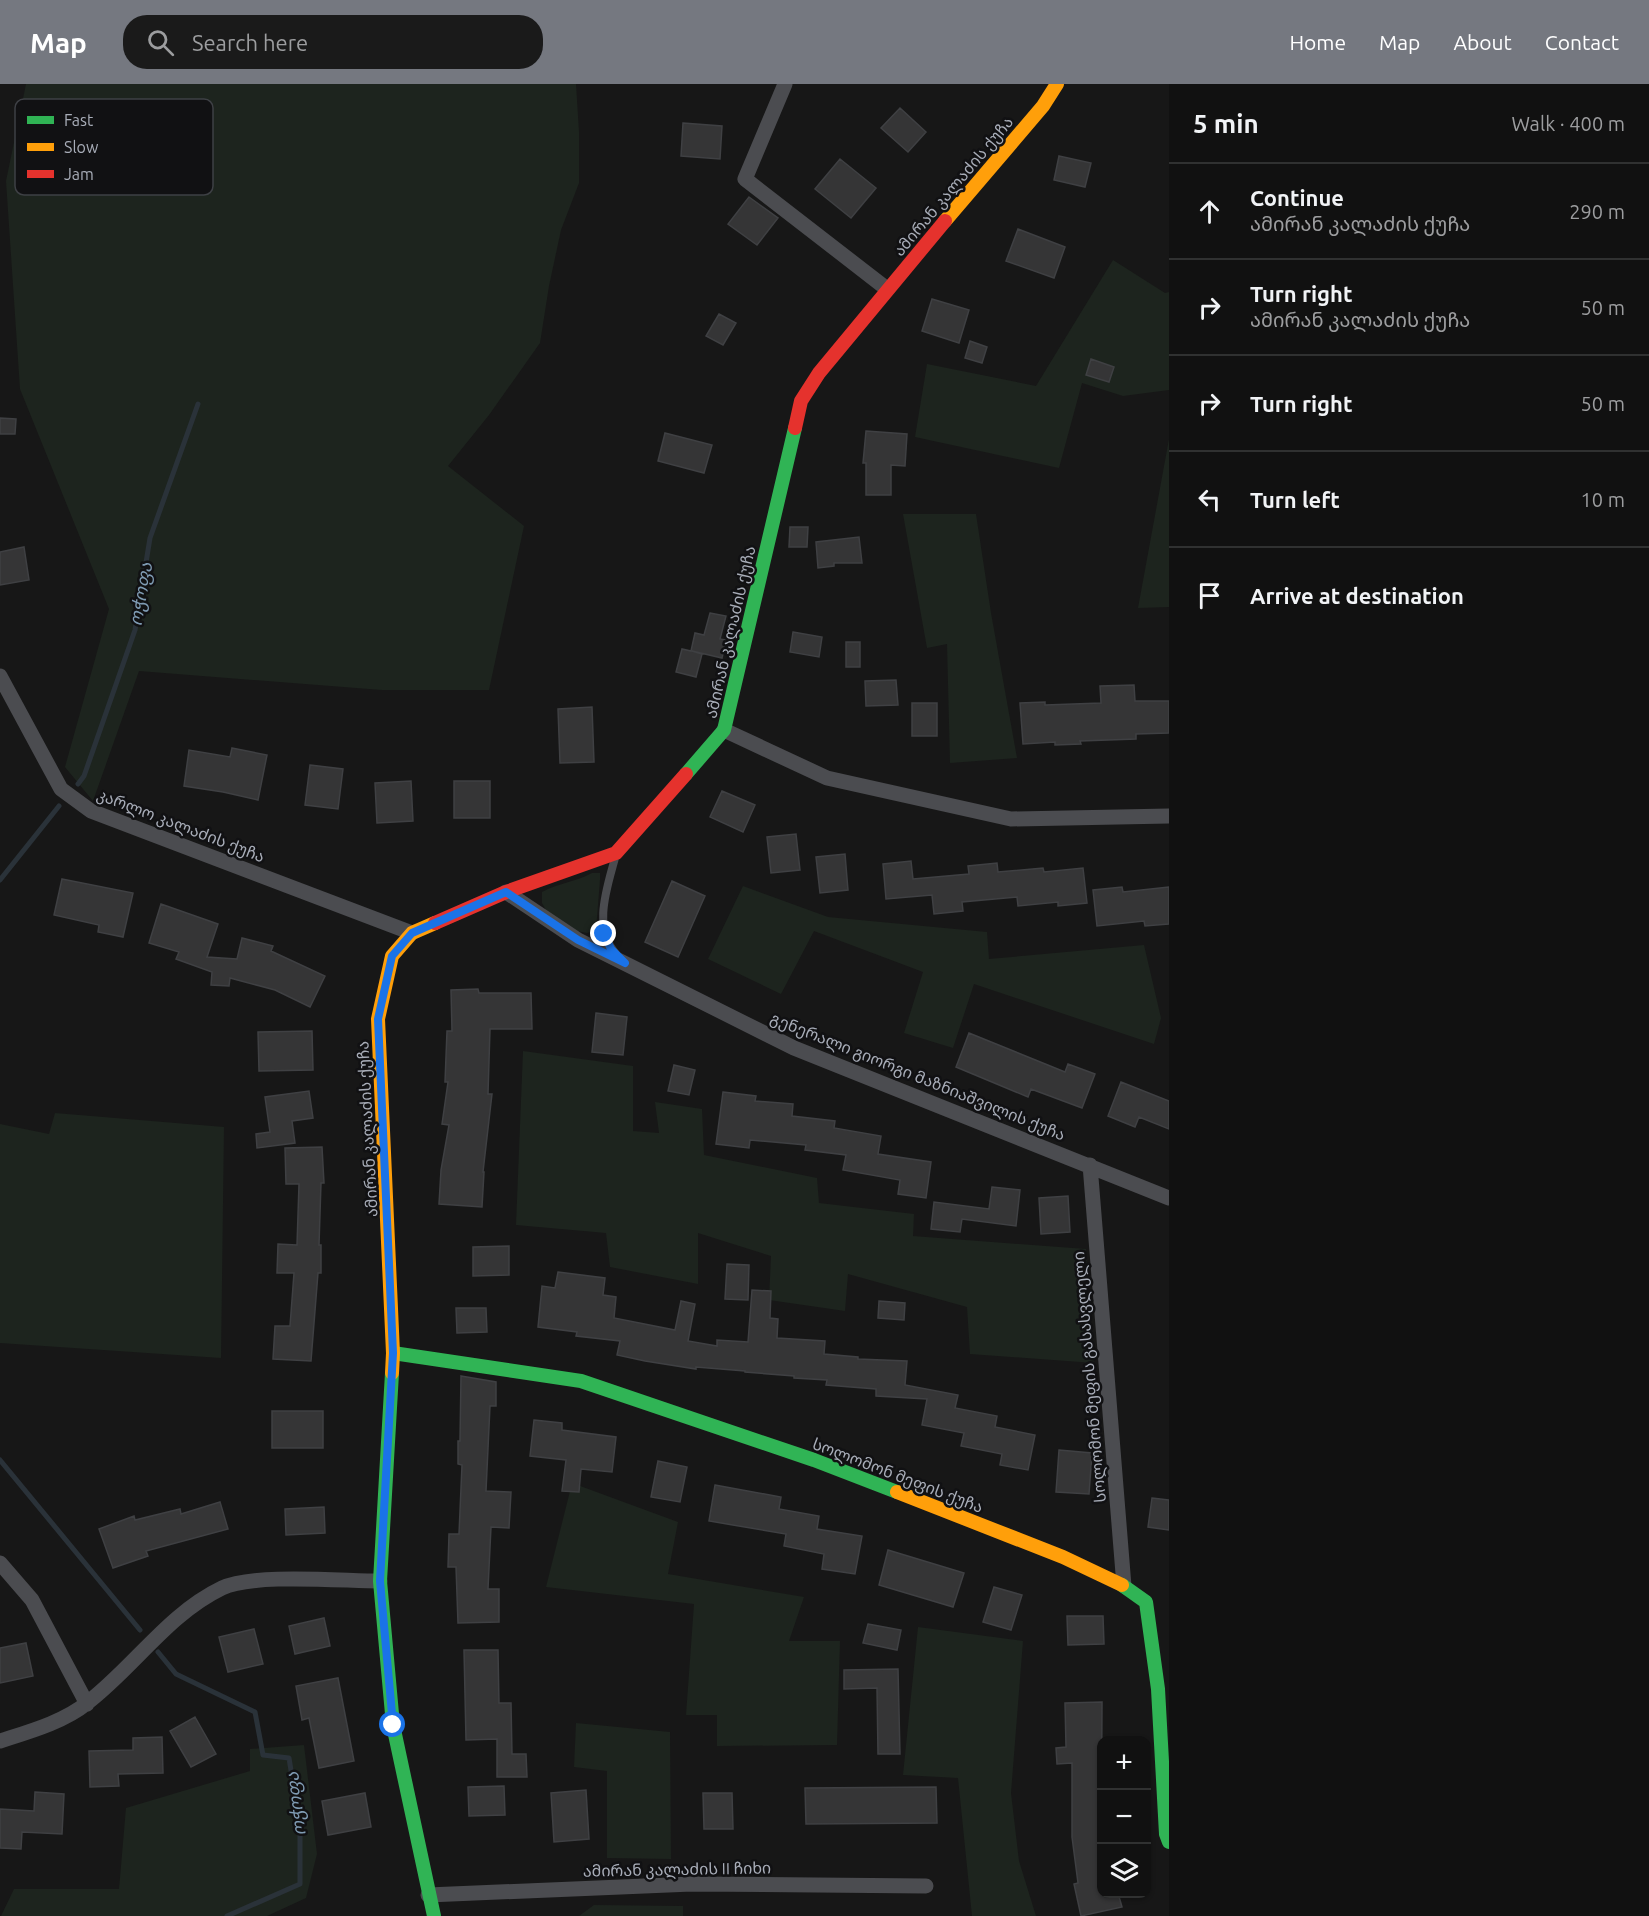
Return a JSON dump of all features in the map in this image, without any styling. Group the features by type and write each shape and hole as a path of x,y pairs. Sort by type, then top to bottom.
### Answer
{"street":[{"path":"785,84 745,179 887,289"},
{"name":"ამირან კალაძის ქუჩა","path":"434,1916 393,1725 380,1581 393,1353 378,1019 392,956 412,933 506,892 616,854 724,730 801,401 819,373 887,289 1042,106 1058,84"},
{"name":"კარლო კალაძის ქუჩა","path":"0,676 61,789 91,811 412,933"},
{"path":"724,730 827,778 1011,819 1169,816"},
{"name":"გენერალი გიორგი მაზნიაშვილის ქუჩა","path":"506,892 578,940 794,1048 1169,1198"},
{"name":"სოლომონ მეფის გასასვლელი","path":"1090,1165 1124,1586"},
{"name":"სოლომონ მეფის ქუჩა","path":"393,1353 581,1381 814,1460 1063,1557 1124,1586 1146,1602 1155,1647 1160,1701 1166,1834 1169,1842"},
{"path":"0,1563 32,1599 87,1704"},
{"path":"0,1741 40,1729 87,1704 181,1614 223,1587 261,1580 380,1581"},
{"name":"ამირან კალაძის II ჩიხი","path":"429,1895 692,1884 926,1886"}],"lane":[{"name":"გენერალი გიორგი მაზნიაშვილის ქუჩა","path":"616,854 606,890 603,914 604,934 611,949 625,963"}],"shaded area":[{"path":"26,84 576,84 579,183 561,230 540,343 489,415 448,466 524,526 489,690 382,690 139,671 93,801 65,767 109,609 20,389 6,181 15,137 15,195 213,195 213,99 23,99"},
{"path":"1113,260 1165,293 1169,292 1169,390 1123,396 1082,383 1059,468 915,437 927,364 1036,386"},
{"path":"1169,439 1169,607 1138,608"},
{"path":"903,514 976,514 1017,758 950,763 947,644 927,648"},
{"path":"592,873 600,873 596,930 587,933 577,931 547,912 542,903 542,892"},
{"path":"743,886 828,917 987,932 989,959 1144,945 1161,1018 1154,1044 974,984 953,1048 904,1033 923,972 814,931 781,994 708,959"},
{"path":"523,1051 633,1066 633,1131 659,1133 655,1102 702,1109 704,1155 817,1178 819,1203 914,1214 913,1236 1086,1249 1094,1363 970,1354 967,1307 848,1274 845,1311 769,1300 771,1256 698,1233 698,1284 610,1267 606,1233 516,1225"},
{"path":"55,1113 224,1127 221,1358 0,1343 0,1124 49,1134"},
{"path":"572,1483 678,1522 668,1574 804,1597 789,1641 840,1641 837,1745 717,1746 717,1715 686,1715 694,1604 546,1587"},
{"path":"918,1627 1023,1641 1011,1793 1019,1861 1036,1916 972,1916 958,1778 903,1775"},
{"path":"576,1723 670,1732 671,1859 607,1858 607,1771 574,1767"},
{"path":"304,1745 317,1854 306,1898 267,1916 1,1916 14,1889 119,1889 126,1808 250,1771 250,1749"},
{"path":"594,1905 683,1906 683,1916 579,1916"}],"building":[{"path":"900,108 926,132 908,152 881,128"},
{"path":"683,123 722,126 720,159 681,156"},
{"path":"1059,156 1091,163 1085,187 1054,180"},
{"path":"840,159 876,188 851,218 815,189"},
{"path":"749,197 778,218 757,245 728,224"},
{"path":"1018,229 1065,247 1054,278 1006,261"},
{"path":"932,299 969,310 959,343 922,331"},
{"path":"719,314 736,323 723,345 706,336"},
{"path":"970,341 987,347 982,363 965,358"},
{"path":"1091,359 1114,367 1109,382 1086,375"},
{"path":"0,418 16,419 15,434 0,434"},
{"path":"866,431 907,434 905,466 891,465 891,495 866,495 866,463 863,463"},
{"path":"665,433 712,445 704,473 658,461"},
{"path":"790,527 808,527 807,547 789,547"},
{"path":"859,537 862,563 834,563 834,566 818,568 816,542"},
{"path":"24,547 29,580 0,585 0,552"},
{"path":"710,613 726,616 720,639 726,640 722,658 692,651 702,654 696,677 676,672 682,649 691,651 695,633 704,635"},
{"path":"793,632 822,637 819,657 790,652"},
{"path":"846,642 860,642 860,667 846,667"},
{"path":"896,680 898,705 866,706 865,681"},
{"path":"1134,685 1135,701 1169,701 1169,733 1136,734 1136,739 1080,741 1081,744 1055,745 1055,742 1023,744 1020,703 1045,702 1045,705 1101,703 1100,686"},
{"path":"912,703 937,703 937,736 912,736"},
{"path":"592,707 594,762 560,763 558,709"},
{"path":"232,748 267,755 258,800 184,786 189,750 230,757"},
{"path":"310,765 343,769 338,809 305,805"},
{"path":"411,781 413,821 377,823 375,783"},
{"path":"454,781 490,781 490,818 454,818"},
{"path":"722,791 755,805 743,832 710,817"},
{"path":"796,834 800,870 771,873 767,837"},
{"path":"845,854 848,890 820,893 816,857"},
{"path":"911,861 913,879 969,874 968,866 997,863 998,872 1043,868 1044,872 1083,868 1087,903 1058,906 1058,902 1018,906 1017,897 962,902 963,911 934,914 932,895 886,899 883,864"},
{"path":"62,879 133,893 123,937 98,932 99,925 54,915"},
{"path":"672,881 705,896 678,957 645,942"},
{"path":"1122,887 1123,892 1169,887 1169,924 1145,926 1144,921 1097,926 1093,890"},
{"path":"161,904 218,924 207,957 237,959 242,938 273,946 271,951 325,976 310,1007 275,990 230,978 229,986 211,985 212,972 176,959 179,952 149,943"},
{"path":"478,989 479,993 531,993 532,1029 490,1029 488,1094 492,1094 483,1172 482,1207 439,1204 441,1170 449,1125 442,1124 448,1082 445,1082 447,1031 452,1031 451,990"},
{"path":"596,1013 627,1017 623,1055 592,1052"},
{"path":"312,1031 313,1070 259,1071 258,1032"},
{"path":"969,1033 1065,1072 1068,1064 1095,1074 1082,1108 1031,1089 1028,1097 956,1067"},
{"path":"674,1065 695,1070 689,1095 668,1091"},
{"path":"1121,1082 1169,1101 1169,1129 1139,1117 1135,1127 1108,1116"},
{"path":"309,1091 313,1118 292,1121 295,1143 257,1148 256,1134 270,1132 265,1097"},
{"path":"723,1092 756,1096 755,1101 793,1104 792,1116 835,1121 834,1128 881,1136 878,1154 931,1162 926,1198 898,1194 900,1180 843,1170 846,1155 805,1150 806,1145 750,1140 749,1148 716,1144"},
{"path":"322,1147 324,1183 321,1183 319,1245 321,1245 321,1273 318,1273 311,1361 273,1359 275,1326 290,1326 294,1273 277,1273 278,1244 297,1245 299,1184 286,1184 285,1148"},
{"path":"992,1187 1020,1190 1016,1226 962,1219 960,1232 931,1229 934,1202 989,1209"},
{"path":"1068,1196 1070,1232 1041,1234 1039,1198"},
{"path":"509,1246 509,1275 473,1276 473,1247"},
{"path":"727,1264 749,1265 748,1300 725,1299"},
{"path":"558,1272 605,1278 603,1295 616,1297 614,1318 675,1330 681,1301 695,1304 688,1341 717,1346 717,1340 748,1342 752,1290 771,1291 770,1318 778,1319 777,1338 825,1341 824,1354 858,1357 858,1359 907,1361 905,1385 958,1395 955,1408 997,1416 995,1427 1035,1435 1028,1470 1000,1465 1002,1454 961,1446 964,1433 922,1425 927,1399 876,1396 876,1389 826,1385 827,1380 745,1371 696,1367 696,1369 645,1361 617,1355 620,1341 576,1336 577,1332 538,1327 542,1286 555,1288"},
{"path":"879,1301 905,1303 904,1320 878,1318"},
{"path":"456,1308 486,1308 487,1332 457,1333"},
{"path":"461,1376 496,1382 496,1406 490,1406 486,1491 511,1492 509,1528 491,1527 488,1589 499,1589 499,1622 458,1623 456,1567 448,1567 449,1534 459,1534 462,1465 458,1464 458,1441 460,1441"},
{"path":"272,1411 323,1411 323,1448 272,1448"},
{"path":"534,1420 562,1423 562,1430 616,1437 612,1472 581,1469 579,1492 562,1491 566,1460 530,1456"},
{"path":"1059,1450 1092,1453 1089,1494 1056,1492"},
{"path":"658,1461 687,1467 680,1502 651,1497"},
{"path":"715,1485 781,1497 779,1509 819,1516 817,1529 862,1536 855,1574 822,1569 824,1554 784,1546 786,1534 709,1521"},
{"path":"1152,1498 1169,1500 1169,1530 1148,1527"},
{"path":"220,1502 228,1529 146,1551 148,1556 113,1568 99,1529 134,1516 135,1520 180,1509 181,1514"},
{"path":"324,1507 325,1533 286,1535 285,1509"},
{"path":"888,1550 964,1573 953,1607 879,1585"},
{"path":"994,1587 1022,1595 1011,1630 983,1622"},
{"path":"1067,1616 1103,1616 1104,1644 1068,1645"},
{"path":"324,1618 330,1646 295,1654 289,1626"},
{"path":"868,1624 901,1630 897,1650 863,1643"},
{"path":"254,1629 263,1664 228,1672 219,1637"},
{"path":"26,1643 33,1676 0,1683 0,1648"},
{"path":"464,1650 498,1650 499,1703 511,1703 512,1754 526,1754 527,1777 497,1777 497,1739 466,1740"},
{"path":"898,1669 900,1754 878,1754 877,1688 844,1689 844,1670"},
{"path":"338,1678 354,1761 319,1768 309,1718 302,1720 296,1686"},
{"path":"1102,1702 1102,1736 1097,1736 1097,1898 1119,1898 1122,1907 1081,1916 1074,1884 1078,1883 1072,1837 1072,1763 1057,1764 1056,1748 1066,1747 1065,1703"},
{"path":"195,1717 216,1754 191,1767 170,1731"},
{"path":"162,1737 163,1773 118,1774 119,1786 90,1787 89,1751 133,1750 133,1738"},
{"path":"504,1786 505,1815 469,1816 468,1787"},
{"path":"936,1787 937,1823 806,1824 805,1788"},
{"path":"586,1790 589,1839 554,1842 551,1793"},
{"path":"35,1792 64,1794 62,1834 22,1832 21,1849 0,1848 0,1809 34,1811"},
{"path":"365,1793 371,1827 328,1835 322,1801"},
{"path":"703,1793 732,1793 733,1829 704,1829"}],"waterway":[{"name":"ოჭოფა","path":"78,784 84,776 135,630 150,538 198,404"},
{"name":"ოჭოფა","path":"0,880 59,806"},
{"name":"ოჭოფა","path":"0,1460 140,1630"},
{"name":"ოჭოფა","path":"158,1652 176,1674 255,1712 263,1755 289,1758 300,1826 300,1884 227,1916"}],"traffic: fast":[{"path":"686,774 724,730 795,428"},
{"path":"393,1353 581,1381 814,1460 897,1492"},
{"path":"392,1373 380,1581 393,1725 434,1916"},
{"path":"1122,1585 1146,1602 1158,1689 1166,1834 1169,1842"}],"traffic: slow":[{"path":"945,221 1043,106 1057,84"},
{"path":"392,1373 378,1019 392,956 412,933 435,923"},
{"path":"897,1492 1063,1557 1122,1585"}],"traffic: jam":[{"path":"795,428 801,401 819,373 945,221"},
{"path":"435,923 506,892 616,853 686,774"}],"route":[{"path":"393,1725 380,1581 393,1353 378,1019 392,956 412,933 506,892 578,940 625,963 611,949 604,934"}]}
